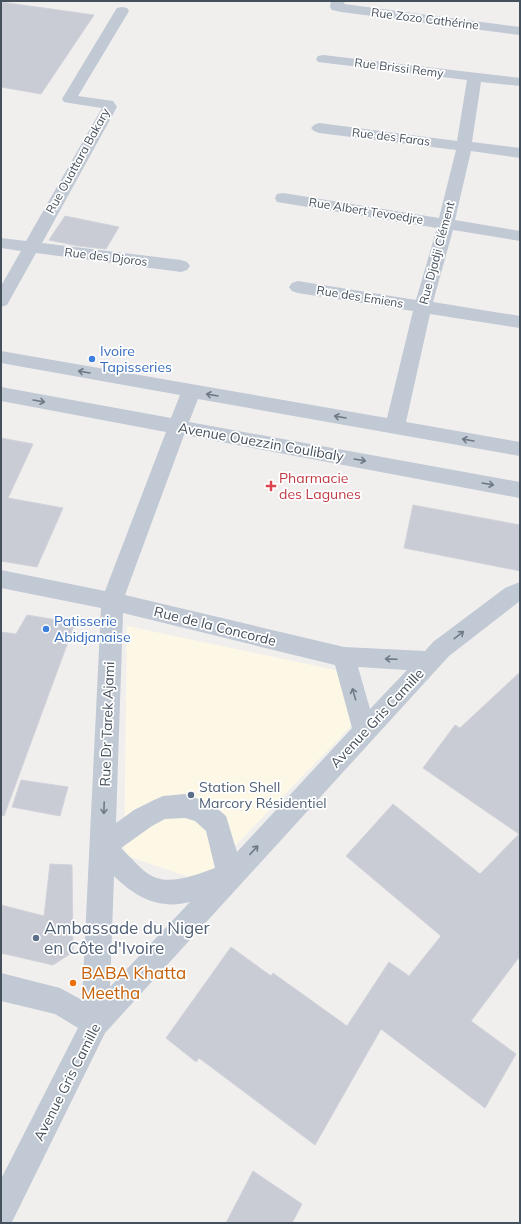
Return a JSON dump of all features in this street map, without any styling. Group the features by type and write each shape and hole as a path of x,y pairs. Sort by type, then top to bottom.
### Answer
{"street":[{"name":"Rue Zozo Cathérine","path":"338,1 337,7 341,8 520,31"},
{"name":"Rue Ouattara Bakary","path":"1,301 110,107 108,104 69,99 122,11"},
{"name":"Rue Brissi Remy","path":"323,59 520,82"},
{"name":"Rue Djadji Clément","path":"395,427 422,307 446,224 464,147 475,77"},
{"name":"Rue des Faras","path":"319,128 520,153"},
{"name":"Rue Albert Tevoedjre","path":"283,198 520,236"},
{"name":"Rue des Djoros","path":"1,243 181,266"},
{"name":"Rue des Emiens","path":"298,287 520,322"},
{"path":"1,357 520,449"},
{"name":"Rue Dr Tarek Ajami","path":"95,1023 112,601 190,391"},
{"name":"Avenue Ouezzin Coulibaly","path":"1,394 520,490"},
{"name":"Rue de la Concorde","path":"1,579 112,601 344,657 430,661"},
{"name":"Avenue Gris Camille","path":"1,1211 95,1023 430,661 447,644 520,591"},
{"path":"344,657 365,732"},
{"path":"185,806 203,812 217,824 230,876 174,893 158,892 143,885 102,847 143,818 163,808 185,806"},
{"path":"1,987 60,1002 95,1023"}],"shaded area":[{"path":"127,626 340,671 356,721 201,881 124,855"}],"building":[{"path":"1,2 94,15 41,94 1,87"},
{"path":"65,216 119,227 106,249 78,246 49,240"},
{"path":"1,438 33,444 8,498 63,508 37,567 1,561"},
{"path":"413,505 520,525 520,571 404,548"},
{"path":"27,615 75,623 4,816 1,815 1,632 16,634"},
{"path":"520,672 520,956 471,1021 516,1054 485,1108 381,1029 315,1145 199,1058 196,1062 166,1038 231,947 271,976 273,973 347,1026 389,962 409,976 441,936 346,856 393,804 480,874 519,834 423,768 455,725 460,728"},
{"path":"21,780 68,787 60,816 12,807"},
{"path":"50,864 72,865 73,952 53,965 1,953 1,905 44,916"},
{"path":"253,1171 302,1204 292,1223 226,1223"}],"place":[{"name":"Ivoire Tapisseries","path":"92,359"},
{"name":"Pharmacie des Lagunes","path":"271,486"},
{"name":"Patisserie Abidjanaise","path":"46,629"},
{"name":"Station Shell Marcory Résidentiel","path":"191,795"},
{"name":"Ambassade du Niger en Côte d'Ivoire","path":"36,938"},
{"name":"BABA Khatta Meetha","path":"73,983"}]}
